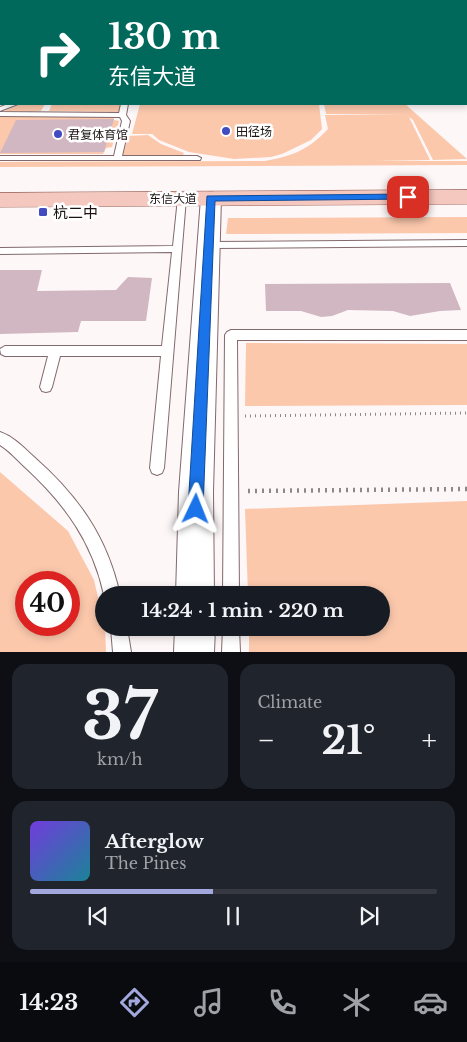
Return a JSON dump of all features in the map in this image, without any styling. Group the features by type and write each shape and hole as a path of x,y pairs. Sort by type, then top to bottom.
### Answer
{"main road":[{"name":"东信大道","path":"0,190 467,187"},
{"name":"东信大道","path":"0,200 467,196"}],"street":[{"path":"195,586 196,492 211,198"},
{"path":"194,652 195,636"}],"lane":[{"path":"117,158 126,121 122,115 124,105"},
{"path":"0,114 122,115"},
{"path":"0,158 197,158"},
{"path":"157,468 182,198"},
{"path":"209,245 467,244"},
{"path":"0,251 176,249"},
{"path":"231,586 230,334 467,334"},
{"path":"5,351 167,351"},
{"path":"46,387 55,351"},
{"path":"0,438 8,443 69,500 94,540 110,586"},
{"path":"120,636 122,652"},
{"path":"231,636 231,652"}],"path":[{"path":"230,416 467,413"},
{"path":"230,491 467,489"}],"shaded area":[{"path":"18,105 44,105 41,111 4,112"},
{"path":"52,105 121,105 119,112 49,111"},
{"name":"田径场","path":"140,105 319,105 322,129 311,140 282,154 271,157 234,159 189,152 159,140 152,134 132,134"},
{"path":"324,105 406,105 467,159 433,160 413,120 409,117 430,160 374,161 467,161 467,165 0,167 0,162 265,161 300,151 314,142 328,129 325,115 406,115 326,114"},
{"name":"君复体育馆","path":"0,116 114,116 114,120 119,121 112,147 106,148 103,154 0,154"},
{"path":"148,135 161,144 184,153 183,155 123,155 128,136"},
{"path":"467,217 467,233 226,234 228,218"},
{"path":"246,343 467,344 467,405 245,406"},
{"path":"0,472 68,531 94,580 95,636 105,636 106,652 0,652"},
{"path":"467,501 467,652 249,652 249,636 390,636 390,586 248,586 245,509"}],"building":[{"name":"君复体育馆","path":"114,119 104,152 0,153 16,120"},
{"path":"0,270 42,270 37,291 116,290 128,277 152,278 146,321 81,321 78,332 0,334"},
{"path":"450,283 461,310 410,316 393,311 348,310 332,316 321,317 301,311 266,311 265,284"}],"place":[{"name":"田径场","path":"226,131"},
{"name":"君复体育馆","path":"58,134"},
{"name":"杭二中","path":"43,212"}],"route":[{"path":"196,509 211,198 408,197"}]}
